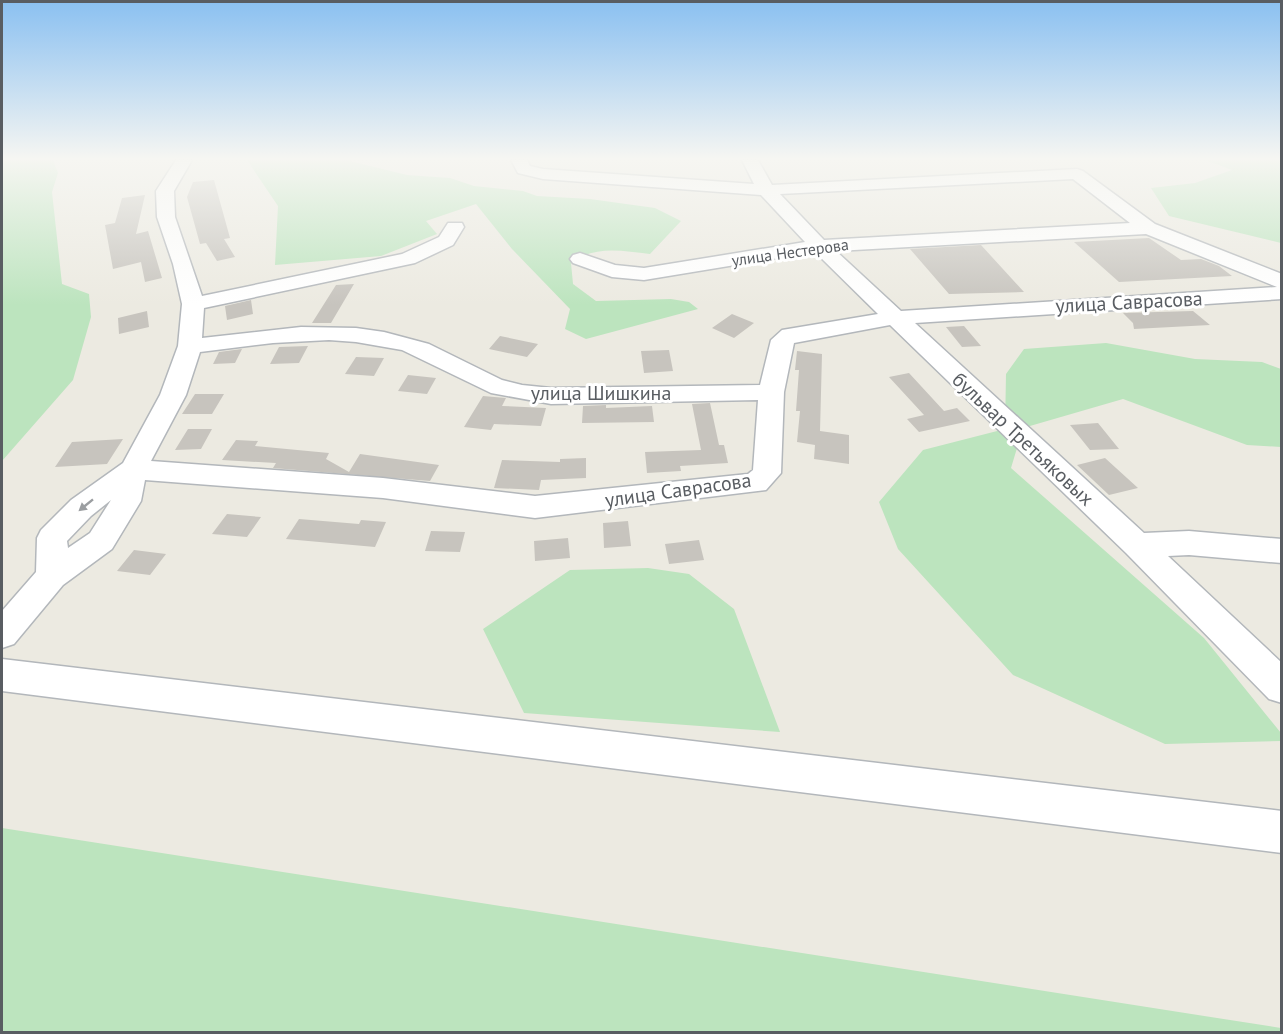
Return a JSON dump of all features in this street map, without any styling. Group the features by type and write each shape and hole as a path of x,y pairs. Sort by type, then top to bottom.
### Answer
{"street":[{"path":"2,634 52,576 101,541 126,501 133,469 173,395 190,346 192,304 188,281 166,217 166,208"},
{"name":"бульвар Третьяковых","path":"783,208 894,318 1137,545 1281,687"},
{"path":"1126,208 1148,228 1281,282"},
{"path":"192,304 408,259 446,241 454,227"},
{"name":"улица Нестерова","path":"580,259 612,272 644,274 819,246 1148,228"},
{"name":"улица Саврасова","path":"133,469 383,488 535,507 756,483 767,473 771,392 783,340 790,335 894,318 1281,293"},
{"name":"улица Шишкина","path":"190,346 313,335 357,336 409,345 441,357 494,385 515,392 551,396 771,392"},
{"path":"1137,545 1189,543 1281,551"},
{"path":"2,675 1281,832"}],"green space":[{"path":"2,208 54,208 62,284 89,294 91,317 73,380 2,461"},
{"path":"278,208 463,208 426,221 437,234 381,256 275,265"},
{"path":"479,208 656,208 681,221 650,254 599,251 580,257 571,263 573,284 596,301 671,299 689,302 698,309 586,339 565,329 570,309 512,249"},
{"path":"1164,208 1281,208 1281,243 1169,216"},
{"path":"1106,343 1195,359 1262,362 1281,369 1281,447 1247,445 1123,399 1023,428 1011,468 1204,638 1281,733 1281,741 1165,744 1013,675 898,549 879,502 923,450 1005,429 1006,374 1024,349"},
{"path":"648,568 689,574 734,609 780,732 524,713 483,629 570,570"},
{"path":"2,828 1281,1028 1281,1032 2,1032"}],"building":[{"path":"119,208 142,208 136,234 148,231 162,278 145,282 141,262 113,269 105,225 115,223"},
{"path":"190,208 222,208 230,238 224,239 235,257 217,261 206,243 200,244"},
{"path":"1149,238 1181,260 1201,259 1219,266 1232,276 1119,282 1074,242"},
{"path":"981,245 1024,292 949,294 910,249"},
{"path":"354,284 331,323 312,323 336,285"},
{"path":"251,300 253,314 227,320 225,306"},
{"path":"147,311 149,327 119,334 118,318"},
{"path":"1193,311 1210,325 1134,329 1133,323 1123,313"},
{"path":"732,314 754,323 734,338 712,328"},
{"path":"964,326 981,346 962,347 946,327"},
{"path":"500,336 538,344 527,357 489,349"},
{"path":"308,346 299,363 270,364 279,347"},
{"path":"242,349 235,363 213,364 219,352"},
{"path":"669,350 673,371 644,373 641,351"},
{"path":"797,351 822,354 820,431 849,435 849,464 814,459 815,445 797,442 800,411 796,411 799,370 795,370"},
{"path":"356,357 384,358 374,376 345,374"},
{"path":"909,373 944,411 957,408 970,421 919,432 907,419 924,415 889,377"},
{"path":"408,375 436,378 427,394 398,391"},
{"path":"195,394 224,394 212,414 182,414"},
{"path":"483,396 506,398 502,406 546,408 541,426 494,424 491,430 464,427"},
{"path":"710,403 719,445 724,445 728,463 680,466 681,471 647,473 645,452 701,450 692,404"},
{"path":"606,405 606,408 652,406 654,422 582,423 583,406"},
{"path":"1098,423 1119,449 1090,450 1070,425"},
{"path":"188,429 212,429 201,449 175,450"},
{"path":"123,439 107,464 55,467 72,442"},
{"path":"236,440 258,441 255,446 329,453 326,459 349,472 360,454 439,465 430,481 273,468 276,463 222,460"},
{"path":"586,458 586,478 541,480 539,490 494,488 502,460 560,462 560,459"},
{"path":"1105,458 1138,488 1109,495 1077,465"},
{"path":"227,514 261,517 247,537 212,534"},
{"path":"299,519 359,524 361,520 386,522 375,547 286,539"},
{"path":"628,521 631,546 604,548 603,523"},
{"path":"431,531 465,532 460,552 425,551"},
{"path":"568,538 570,558 535,561 534,541"},
{"path":"699,540 704,560 669,564 665,544"},
{"path":"134,550 166,554 150,575 117,571"}]}
